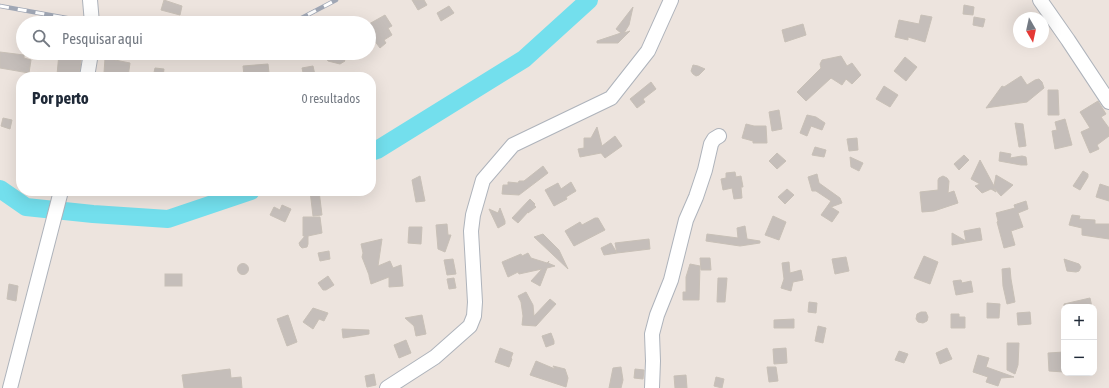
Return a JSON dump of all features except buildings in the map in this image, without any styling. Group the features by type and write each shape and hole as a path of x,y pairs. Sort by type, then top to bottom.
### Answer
{"street":[{"path":"90,0 91,16"},
{"path":"387,388 435,358 470,326 474,316 475,302 471,231 473,215 483,180 513,145 611,98 648,51 671,0"},
{"path":"1040,0 1109,102"},
{"path":"88,72 90,60"},
{"path":"652,388 652,334 657,315 671,280 686,220 705,170 711,144 714,139 719,136"},
{"path":"10,388 60,196"}],"waterway":[{"path":"376,150 524,59 589,0"},
{"path":"0,189 26,207 93,214 168,219 236,196"}],"railway":[{"path":"305,16 336,0"},
{"path":"0,6 55,16"}]}
